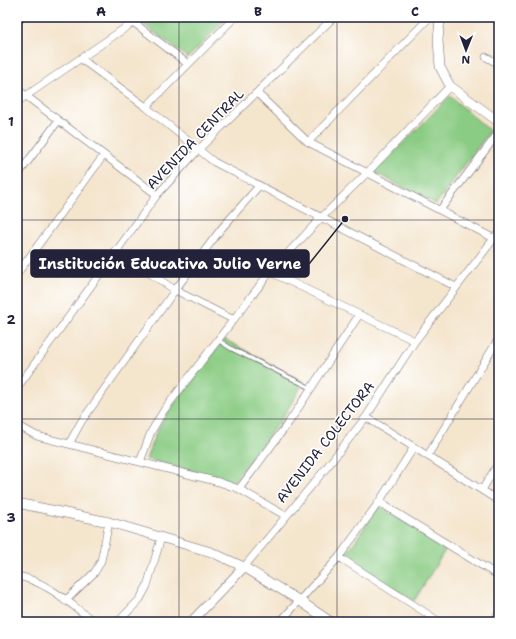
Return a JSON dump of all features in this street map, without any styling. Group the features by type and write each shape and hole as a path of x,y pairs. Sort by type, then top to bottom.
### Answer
{"street":[{"path":"17,102 141,17"},
{"path":"146,107 235,17"},
{"name":"AVENIDA CENTRAL","path":"18,385 157,195 198,150 334,17"},
{"path":"308,142 428,19 439,18 438,40 440,67 450,86 499,122"},
{"path":"133,22 188,64"},
{"path":"486,58 499,64"},
{"path":"81,59 146,107 214,162 456,287"},
{"path":"140,462 151,432 164,410 270,272 450,86"},
{"path":"17,89 157,195"},
{"path":"257,93 308,142 497,239"},
{"path":"17,176 58,121"},
{"path":"440,210 499,132"},
{"path":"17,274 104,155"},
{"path":"69,444 81,422 175,290 221,229 259,186"},
{"name":"AVENIDA COLECTORA","path":"191,622 244,567 327,467 366,417 415,341 456,287 497,239 499,232"},
{"path":"116,252 175,290 234,320"},
{"path":"270,272 415,341"},
{"path":"238,489 289,422 359,314"},
{"path":"428,455 499,338"},
{"path":"366,417 499,501"},
{"path":"17,426 37,436 219,482 238,489 286,516"},
{"path":"280,622 339,557 378,502 414,447"},
{"path":"482,490 499,462"},
{"path":"378,502 499,576"},
{"path":"17,503 109,522 211,552 244,567 331,622"},
{"path":"65,601 95,572 101,561 109,522"},
{"path":"118,622 140,599 147,586 161,538"},
{"path":"339,557 440,622"},
{"path":"17,576 28,578 44,585 95,622"},
{"path":"493,622 499,613"}],"lane":[{"path":"218,340 232,350 311,388"}],"green space":[{"path":"150,17 228,17 188,58 142,23"},
{"path":"450,96 490,131 436,204 374,172"},
{"path":"224,339 304,382 283,417 233,482 146,459 155,435 168,412"},
{"path":"379,506 447,547 414,601 345,556"}],"place":[{"name":"Institución Educativa Julio Verne","path":"345,219"}]}
